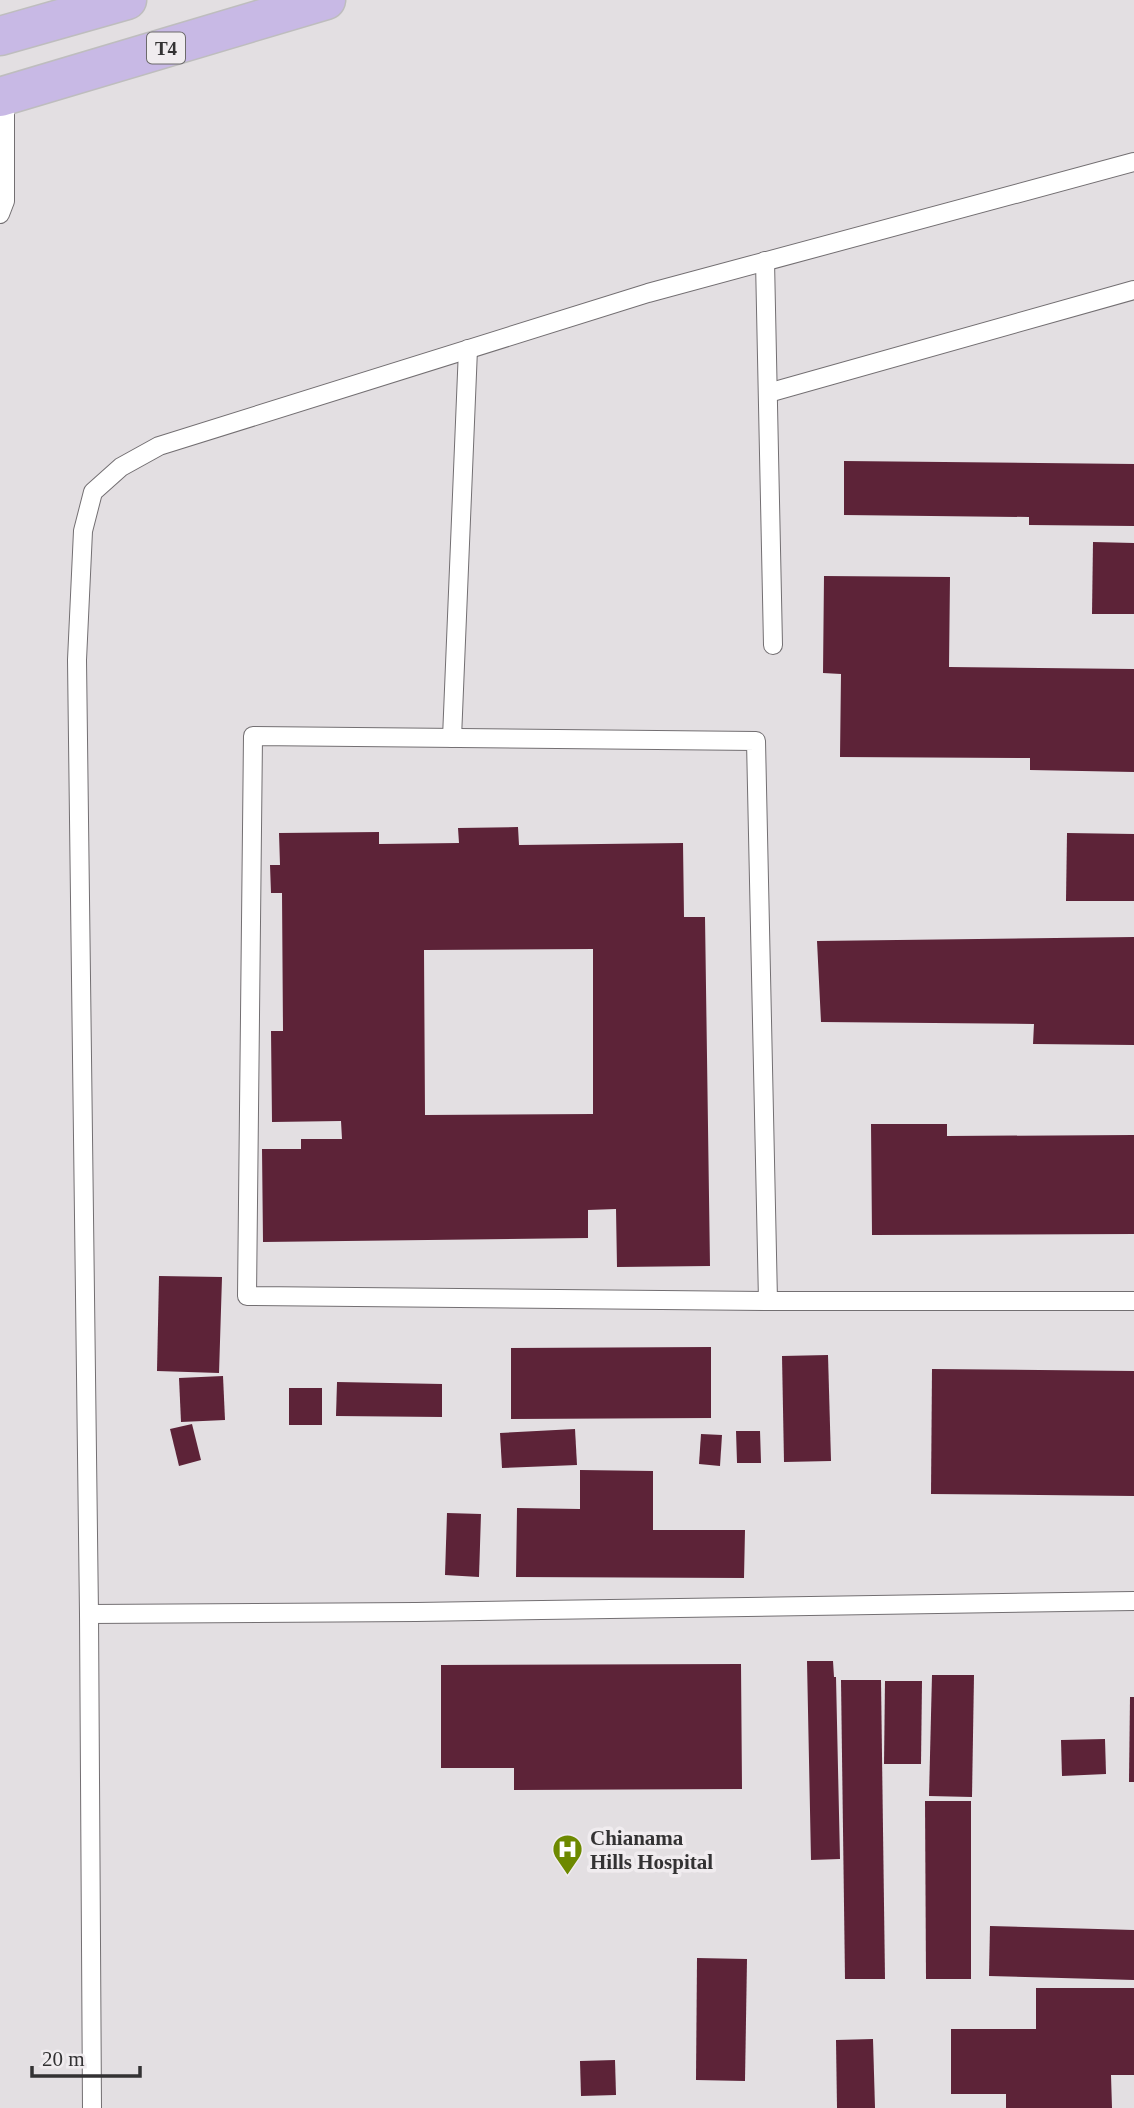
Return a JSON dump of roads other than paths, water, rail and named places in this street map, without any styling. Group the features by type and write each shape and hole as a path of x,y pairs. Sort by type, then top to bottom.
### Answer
{"main road":[{"path":"0,36 127,0"},
{"name":"T4","path":"3,97 326,0"}],"lane":[{"path":"0,214 5,201 3,97"},
{"path":"92,2108 89,1614 76,660 83,531 93,492 121,467 159,446 648,293 1134,162"},
{"path":"765,261 773,645"},
{"path":"768,393 1134,290"},
{"path":"452,738 468,349"},
{"path":"768,1301 756,741 253,736 247,1296 768,1301 1134,1301"},
{"path":"89,1614 1134,1601"}],"place":[{"name":"Chianama Hills Hospital","path":"567,1877"}]}
